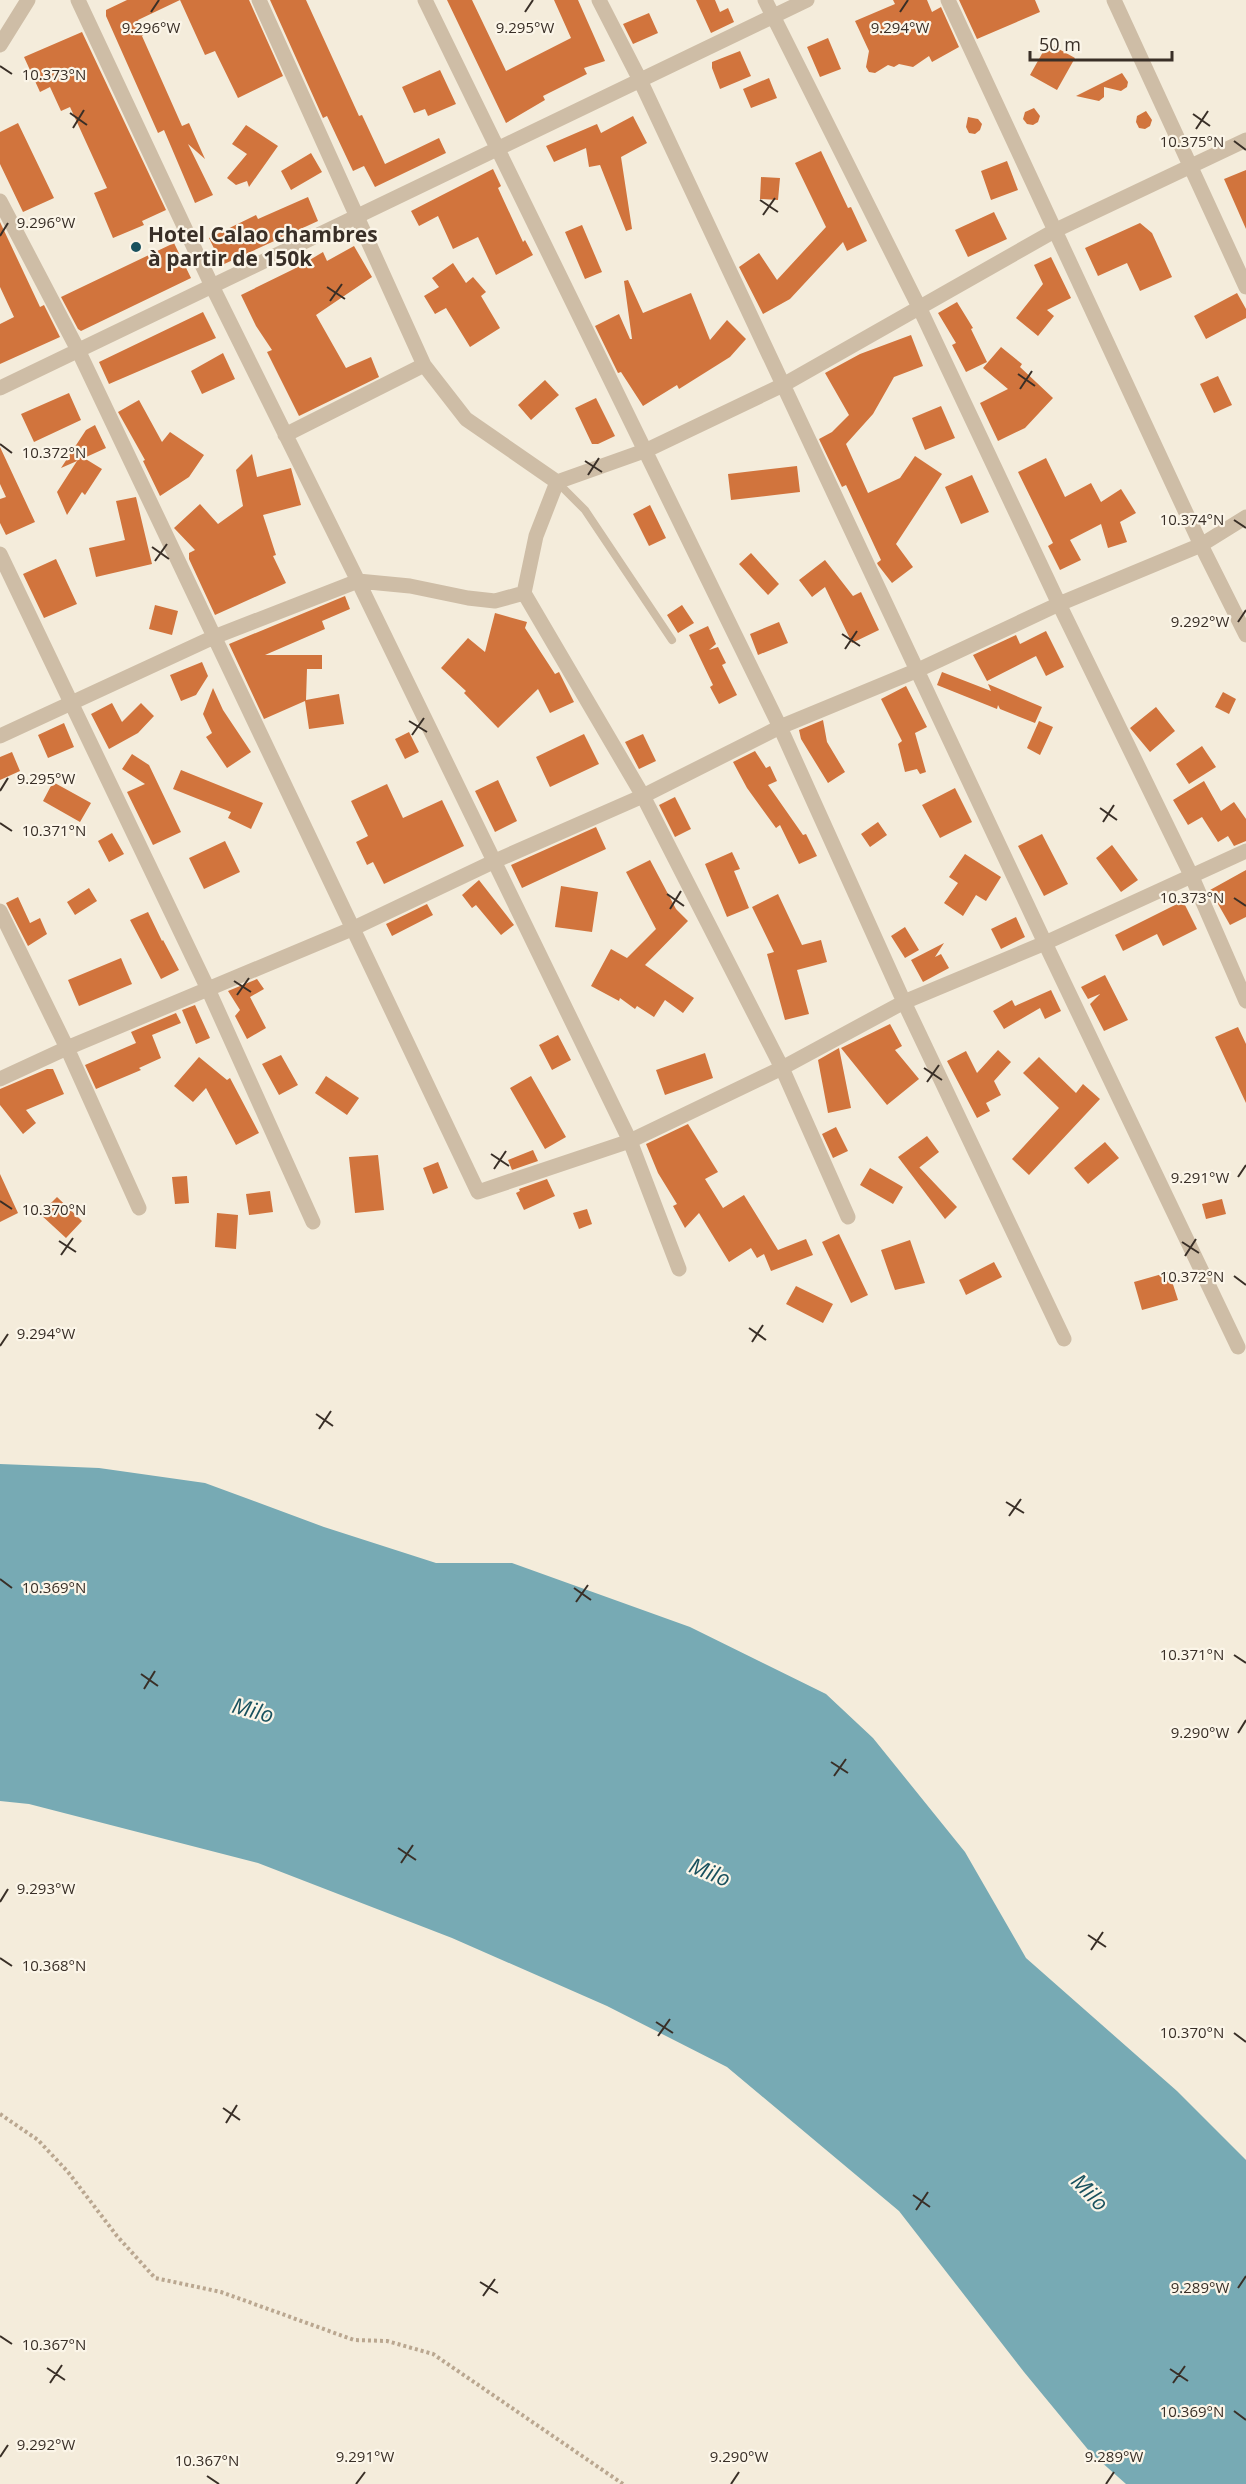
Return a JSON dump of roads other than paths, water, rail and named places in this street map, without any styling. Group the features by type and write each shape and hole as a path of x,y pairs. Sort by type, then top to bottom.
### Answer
{"street":[{"path":"0,45 28,0"},
{"path":"78,0 212,286 630,1141 680,1269"},
{"path":"259,0 424,365 466,419 557,482"},
{"path":"425,0 647,450 780,727 904,1002 1064,1338"},
{"path":"599,0 640,80 1045,943 1238,1347"},
{"path":"765,0 920,309 1192,877 1246,1001"},
{"path":"0,388 807,0"},
{"path":"948,0 1201,545 1246,635"},
{"path":"1114,0 1246,286"},
{"path":"848,1217 782,1068 643,796 524,593 536,536 557,482 647,450 783,386 1056,230 1246,140"},
{"path":"0,201 78,350 478,1192 630,1141 782,1068 904,1002 1045,943 1246,851"},
{"path":"285,435 424,365"},
{"path":"0,1079 67,1048 354,928 495,861 643,796 780,727 918,670 1059,603 1201,545 1246,517"},
{"path":"0,554 208,989 313,1222"},
{"path":"0,736 214,638 358,581 410,586 495,601 524,593"},
{"path":"0,912 67,1048 139,1208"}],"lane":[{"path":"557,482 585,510 672,640"}],"water":[{"name":"Milo","path":"0,1464 99,1468 205,1483 324,1527 436,1563 512,1563 690,1627 826,1694 873,1738 965,1852 1026,1958 1177,2091 1246,2160 1246,2484 1126,2484 1090,2452 1024,2372 899,2211 727,2067 607,2006 452,1938 258,1863 29,1804 0,1801"}],"place":[{"name":"Hotel Calao chambres à partir de 150k","path":"136,247"}]}
